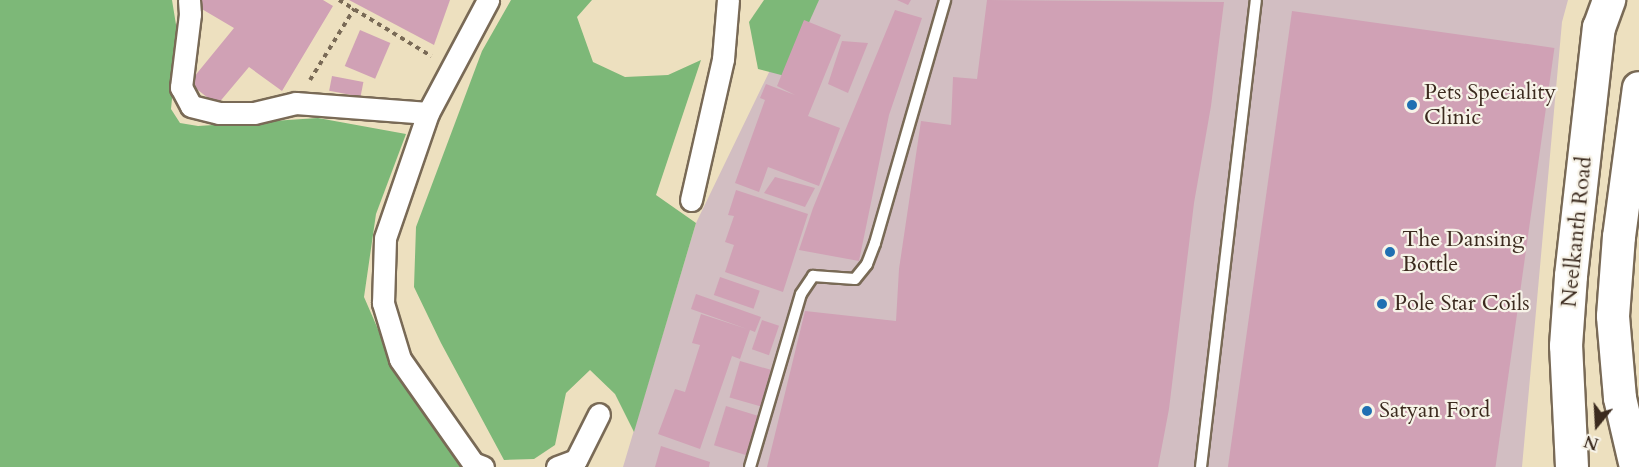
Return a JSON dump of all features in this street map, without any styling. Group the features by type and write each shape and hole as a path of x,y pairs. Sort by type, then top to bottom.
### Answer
{"street":[{"path":"189,0 190,14 181,87 191,106 219,113 254,113 296,103 428,113"},
{"path":"483,467 473,463 400,359 383,303 385,238 428,113 488,0"},
{"path":"691,200 723,59 728,0"},
{"name":"Neelkanth Road","path":"1572,467 1566,346 1571,276 1599,28 1609,0"},
{"name":"Neelkanth Road","path":"1636,467 1620,398 1613,316 1619,237 1639,88"},
{"path":"557,467 576,460 599,414"}],"lane":[{"path":"750,467 801,294 813,276 855,279 867,264 945,0"},
{"path":"1201,467 1256,0"}],"path":[{"path":"340,0 452,68"},
{"path":"296,103 354,9"}],"shaded area":[{"path":"804,0 1568,0 1562,22 1522,467 623,467 696,223"}],"green space":[{"path":"0,0 172,0 178,37 171,109 180,123 198,126 318,118 406,134 376,214 364,297 394,366 463,467 0,467"},
{"path":"511,0 592,0 577,17 593,62 625,77 668,75 701,60 656,195 696,223 634,432 615,394 590,370 566,393 555,445 534,459 504,460 441,343 414,287 416,227 482,51"},
{"path":"764,0 819,0 785,76 758,69 749,22"}],"building":[{"path":"198,0 323,0 333,6 282,91 249,67 217,105 189,83 234,28 195,5"},
{"path":"349,0 450,0 434,45"},
{"path":"897,0 911,0 908,5"},
{"path":"987,0 1224,2 1211,106 1194,203 1169,409 1158,467 767,467 805,311 896,321 899,269 921,121 951,125 953,77 977,79"},
{"path":"895,10 922,18 889,115 859,261 799,250 813,208"},
{"path":"1292,11 1554,48 1496,467 1228,467"},
{"path":"804,20 841,35 808,116 840,128 819,186 768,167 759,192 735,183 765,100 760,98 766,84 795,95 777,86"},
{"path":"360,30 390,43 375,79 345,66"},
{"path":"842,41 868,43 848,93 828,84"},
{"path":"332,76 363,82 361,97 329,91"},
{"path":"775,177 815,188 805,207 764,193"},
{"path":"736,190 808,214 783,292 725,272 734,245 725,242 734,216 728,215"},
{"path":"720,277 760,291 754,309 714,295"},
{"path":"696,294 761,317 755,332 750,330 740,359 732,356 700,449 658,434 675,389 685,392 700,345 692,343 701,314 747,329 691,309"},
{"path":"762,320 779,326 769,355 752,349"},
{"path":"740,361 771,370 760,406 730,398"},
{"path":"726,406 759,416 747,455 714,445"},
{"path":"661,446 710,462 709,467 655,467"}],"place":[{"name":"Pets Speciality Clinic","path":"1412,105"},
{"name":"The Dansing Bottle","path":"1390,252"},
{"name":"Pole Star Coils","path":"1382,304"},
{"name":"Satyan Ford","path":"1367,411"}]}
